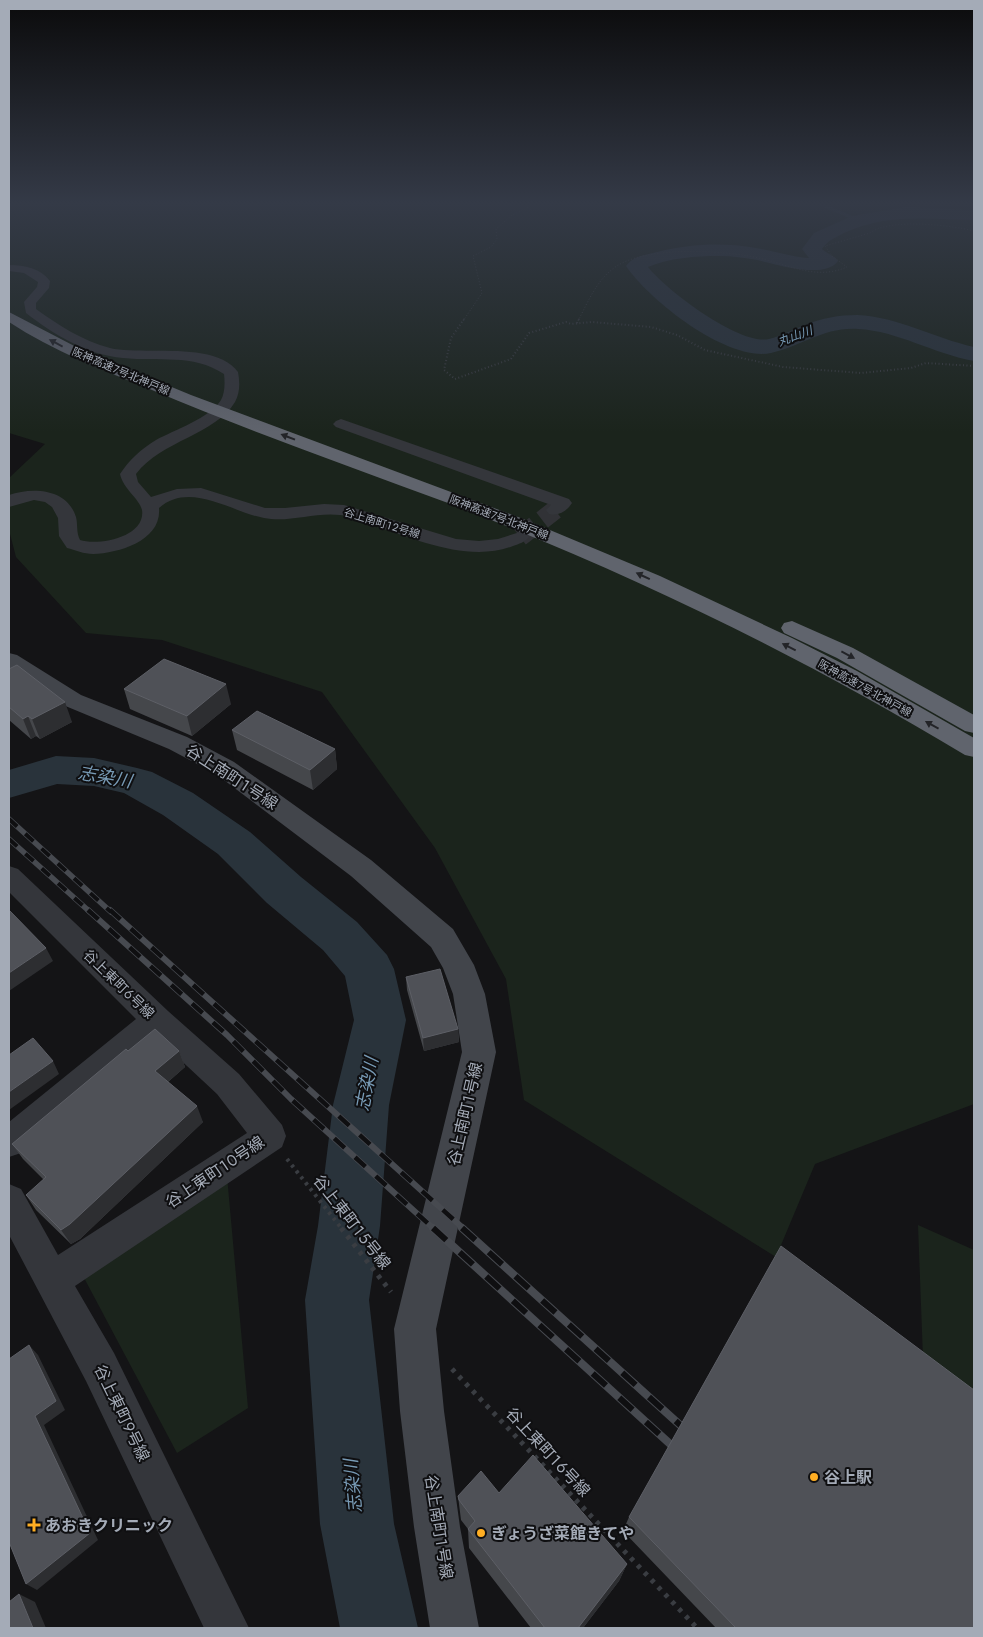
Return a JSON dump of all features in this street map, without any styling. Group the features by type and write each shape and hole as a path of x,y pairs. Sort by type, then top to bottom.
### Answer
{"highway":[{"name":"阪神高速7号北神戸線","path":"12,310 78,355 179,396 562,523 700,584 845,653 974,724"},
{"name":"阪神高速7号北神戸線","path":"342,451 615,563 733,618 834,670 974,749"}],"street":[{"path":"9,502 15,498 34,495 44,496 58,503 67,518 66,533 73,544 94,549 121,543 141,534 153,515 150,506 130,482 128,474 155,448 201,423 226,404 233,381 231,372 221,364 206,358 172,353 120,354 71,337 30,310 30,302 43,288 43,279"},
{"path":"342,424 563,504 555,510"},
{"name":"谷上南町１２号線","path":"150,506 156,500 168,495 202,491 266,513 294,513 322,508 344,510 431,537 465,545 492,547 520,536"},
{"name":"谷上南町１号線","path":"9,660 72,700 178,743 225,768 361,868 442,938 458,965 469,994 479,1052 415,1329 422,1412 432,1488 455,1628"},
{"name":"谷上東町６号線","path":"9,876 157,1020 9,1142"},
{"name":"谷上東町１０号線","path":"52,1280 270,1136 228,1084 157,1020"},
{"name":"谷上東町９号線","path":"9,1202 100,1367 227,1628"}],"path":[{"path":"479,279 482,292 451,338 444,370 455,379 512,359 529,333 566,322 571,324 651,327 677,335 706,350 744,360 783,367 861,373 911,368 926,363 974,366"},
{"path":"577,323 596,285 602,279"},
{"name":"谷上東町１５号線","path":"298,1173 388,1287 415,1329"},
{"name":"谷上東町１６号線","path":"449,1365 697,1628"}],"shaded area":[{"path":"9,279 974,279 974,1104 815,1164 776,1257 524,1100 506,979 435,848 322,692 162,640 86,633 16,557 9,530 9,478 45,444 9,433"},
{"path":"227,1176 248,1408 177,1453 82,1274"},
{"path":"918,1225 974,1250 974,1396 923,1358"}],"building":[{"path":"164,659 226,684 187,716 124,689"},
{"path":"17,665 65,702 32,719 28,716 23,719 9,707 9,669"},
{"path":"257,711 335,749 310,770 232,730"},
{"path":"9,910 46,948 9,973"},
{"path":"440,969 458,1029 423,1038 406,977"},
{"path":"155,1029 179,1051 155,1071 197,1106 70,1224 61,1230 26,1195 46,1177 12,1144 126,1049 128,1051"},
{"path":"33,1038 53,1061 9,1092 9,1055"},
{"name":"谷上駅","path":"781,1246 974,1390 974,1628 736,1628 629,1517"},
{"path":"29,1345 56,1401 35,1416 90,1533 26,1584 9,1542 9,1359"},
{"path":"533,1455 627,1564 578,1628 545,1628 468,1529 475,1521 459,1500 458,1496 481,1471 499,1493"},
{"path":"19,1594 33,1628 9,1628 9,1602"}],"waterway":[{"name":"丸山川","path":"647,279 675,304 714,330 751,346 764,347 773,345 828,324 854,322 888,326 945,347 974,354"},
{"name":"志染川","path":"9,784 56,770 94,772 137,782 178,804 234,843 284,890 340,936 369,969 380,1020 361,1105 349,1226 337,1300 357,1524 379,1628"}],"tunnel":[{"path":"520,537 555,510"}],"railway":[{"path":"9,819 111,912"},
{"path":"9,839 90,912"},
{"path":"88,910 227,1035 291,1099 434,1229"},
{"path":"110,910 464,1229"},
{"path":"433,1228 680,1453"},
{"path":"462,1228 690,1434"}],"place":[{"name":"谷上駅","path":"814,1477"},
{"name":"あおきクリニック","path":"34,1525"},
{"name":"ぎょうざ菜館きてや","path":"481,1533"}]}
